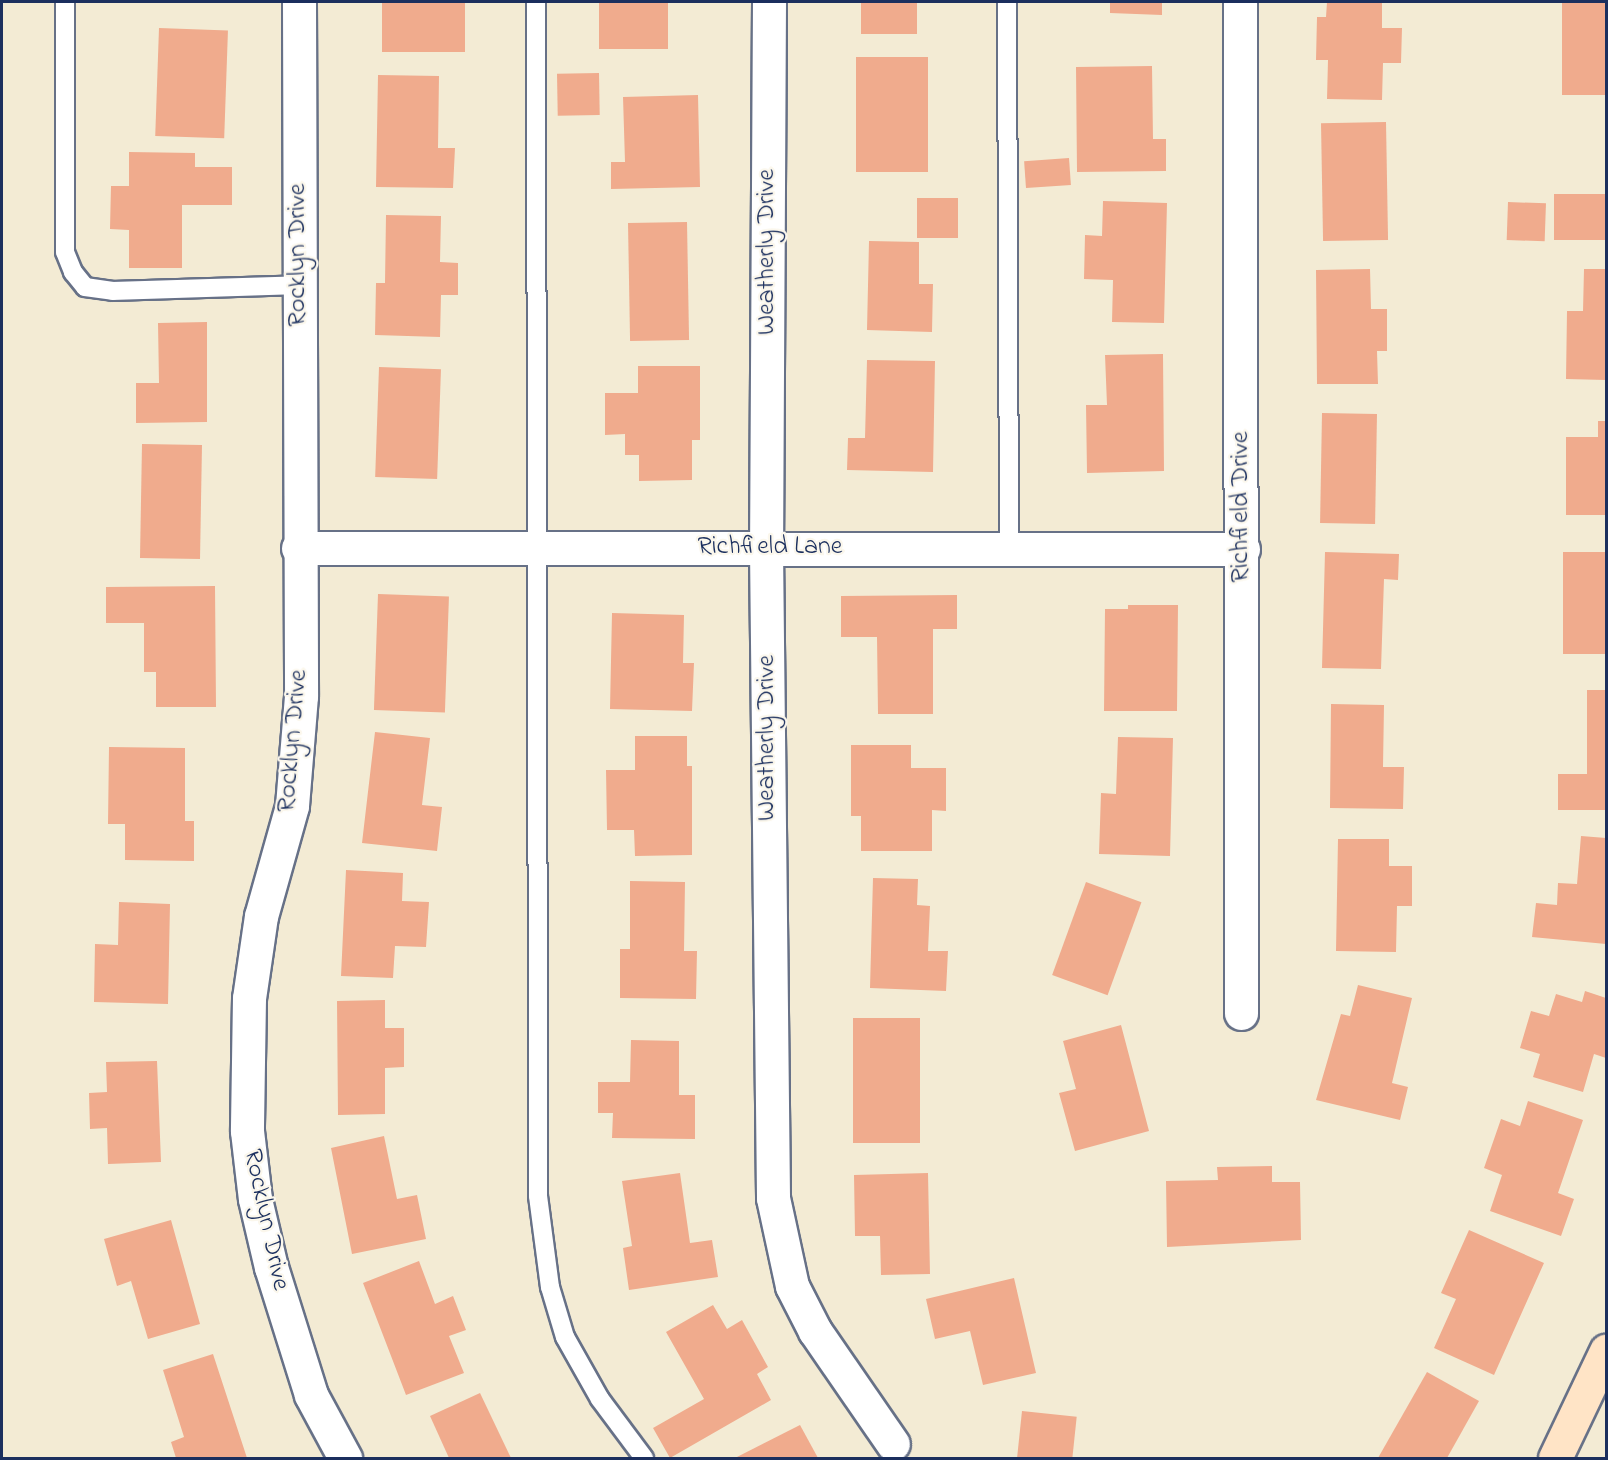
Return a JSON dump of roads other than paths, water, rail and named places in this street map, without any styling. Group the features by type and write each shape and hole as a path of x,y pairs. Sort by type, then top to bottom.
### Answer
{"main road":[{"path":"1555,1458 1606,1352"}],"street":[{"name":"Rocklyn Drive","path":"299,2 298,548 301,696 292,806 261,916 249,998 247,1131 255,1199 271,1267 312,1395 345,1458"},
{"name":"Weatherly Drive","path":"769,2 766,549 773,1198 792,1286 815,1330 892,1444"},
{"name":"Richfield Drive","path":"1240,2 1243,549 1240,1013"},
{"name":"Richfield Lane","path":"298,548 1243,549"}],"lane":[{"path":"65,2 65,252 73,272 85,287 113,291 299,285"},
{"path":"536,2 538,1196 550,1287 565,1337 600,1399 644,1458"},
{"path":"1007,2 1009,547"}]}
